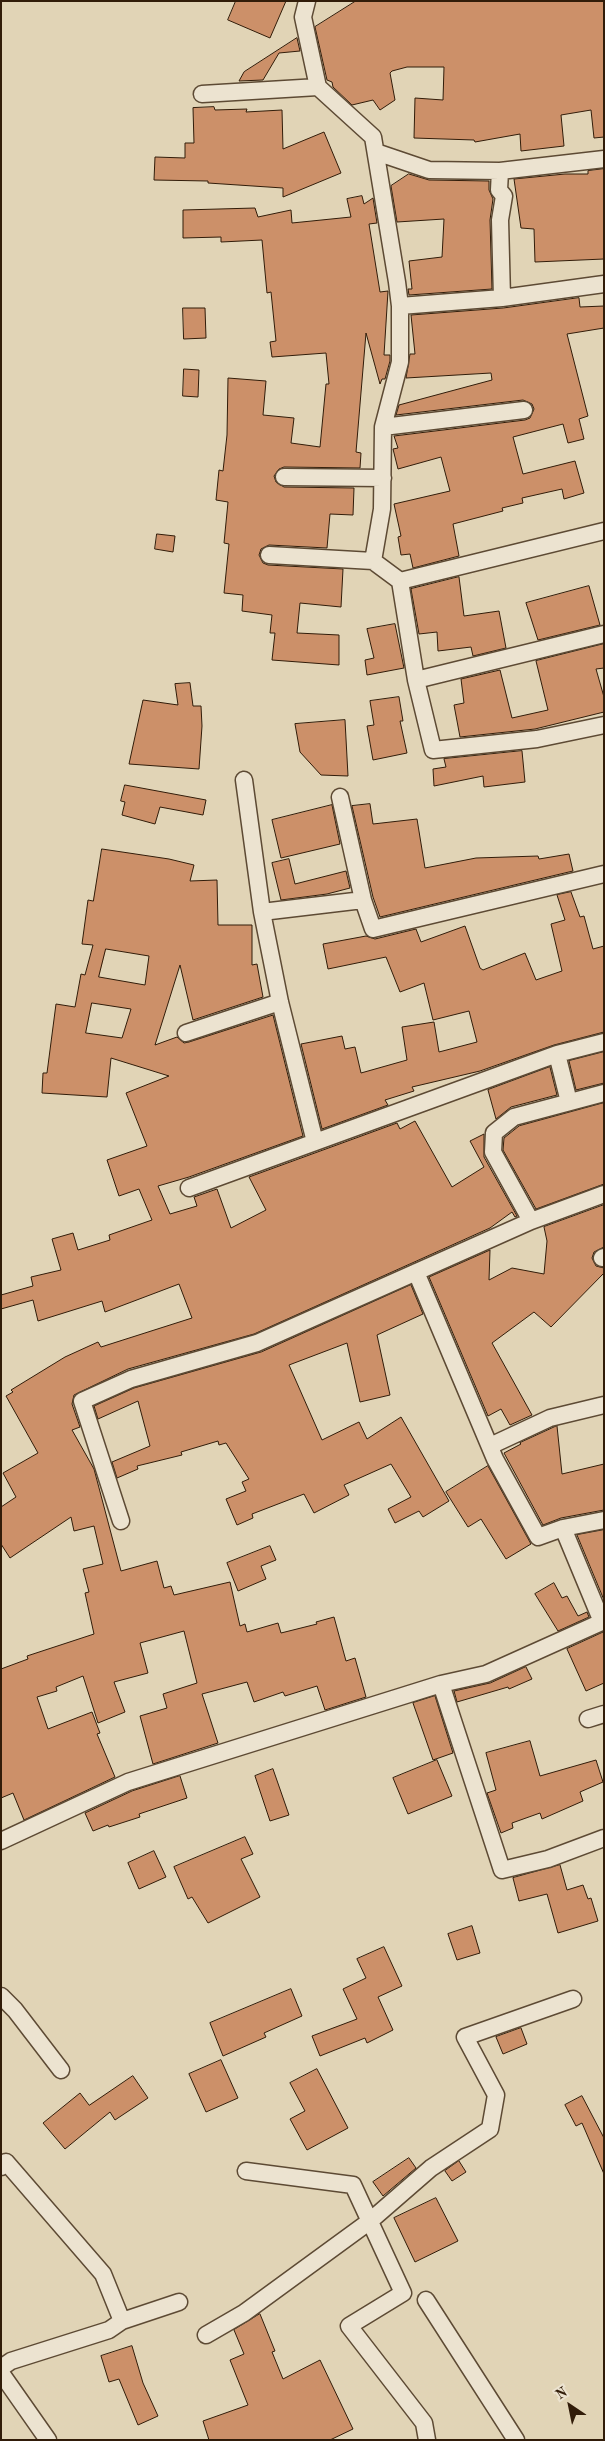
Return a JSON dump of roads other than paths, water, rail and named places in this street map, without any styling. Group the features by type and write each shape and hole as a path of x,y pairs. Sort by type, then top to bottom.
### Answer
{"street":[{"path":"307,1 303,17 318,88 373,137 400,306 400,362 383,427 382,508 373,561"},
{"path":"202,94 318,88"},
{"path":"376,152 429,170 500,171 604,159"},
{"path":"500,171 500,190 504,196 500,220 502,298"},
{"path":"400,306 502,298 604,284"},
{"path":"383,427 524,410"},
{"path":"284,477 383,478"},
{"path":"400,581 604,531"},
{"path":"270,555 373,561 400,581 416,680 432,750 537,739 604,724"},
{"path":"416,680 604,634"},
{"path":"244,780 262,912 280,1002 315,1142"},
{"path":"340,797 363,900 373,929 604,874"},
{"path":"262,912 363,900"},
{"path":"186,1033 280,1002"},
{"path":"189,1188 557,1054 604,1042"},
{"path":"557,1054 569,1102"},
{"path":"530,1221 493,1152 494,1132 514,1117 604,1093"},
{"path":"121,1521 82,1401 131,1379 257,1343 530,1221 604,1194"},
{"path":"416,1272 490,1446 538,1537 563,1528 604,1520"},
{"path":"490,1446 550,1418 604,1405"},
{"path":"1,1841 128,1782 441,1684 486,1674 603,1621 563,1528"},
{"path":"441,1684 502,1870 548,1859 604,1838"},
{"path":"1,1996 15,2010 61,2070"},
{"path":"206,2335 244,2313 370,2221 431,2168 490,2129 496,2095 465,2037 573,2000"},
{"path":"1,2167 6,2162 103,2274 122,2321"},
{"path":"246,2171 353,2184 403,2293 349,2326 424,2423 427,2440"},
{"path":"426,2300 516,2440"},
{"path":"1,2368 11,2361 109,2330 122,2321 179,2302"},
{"path":"1,2373 48,2440"}]}
